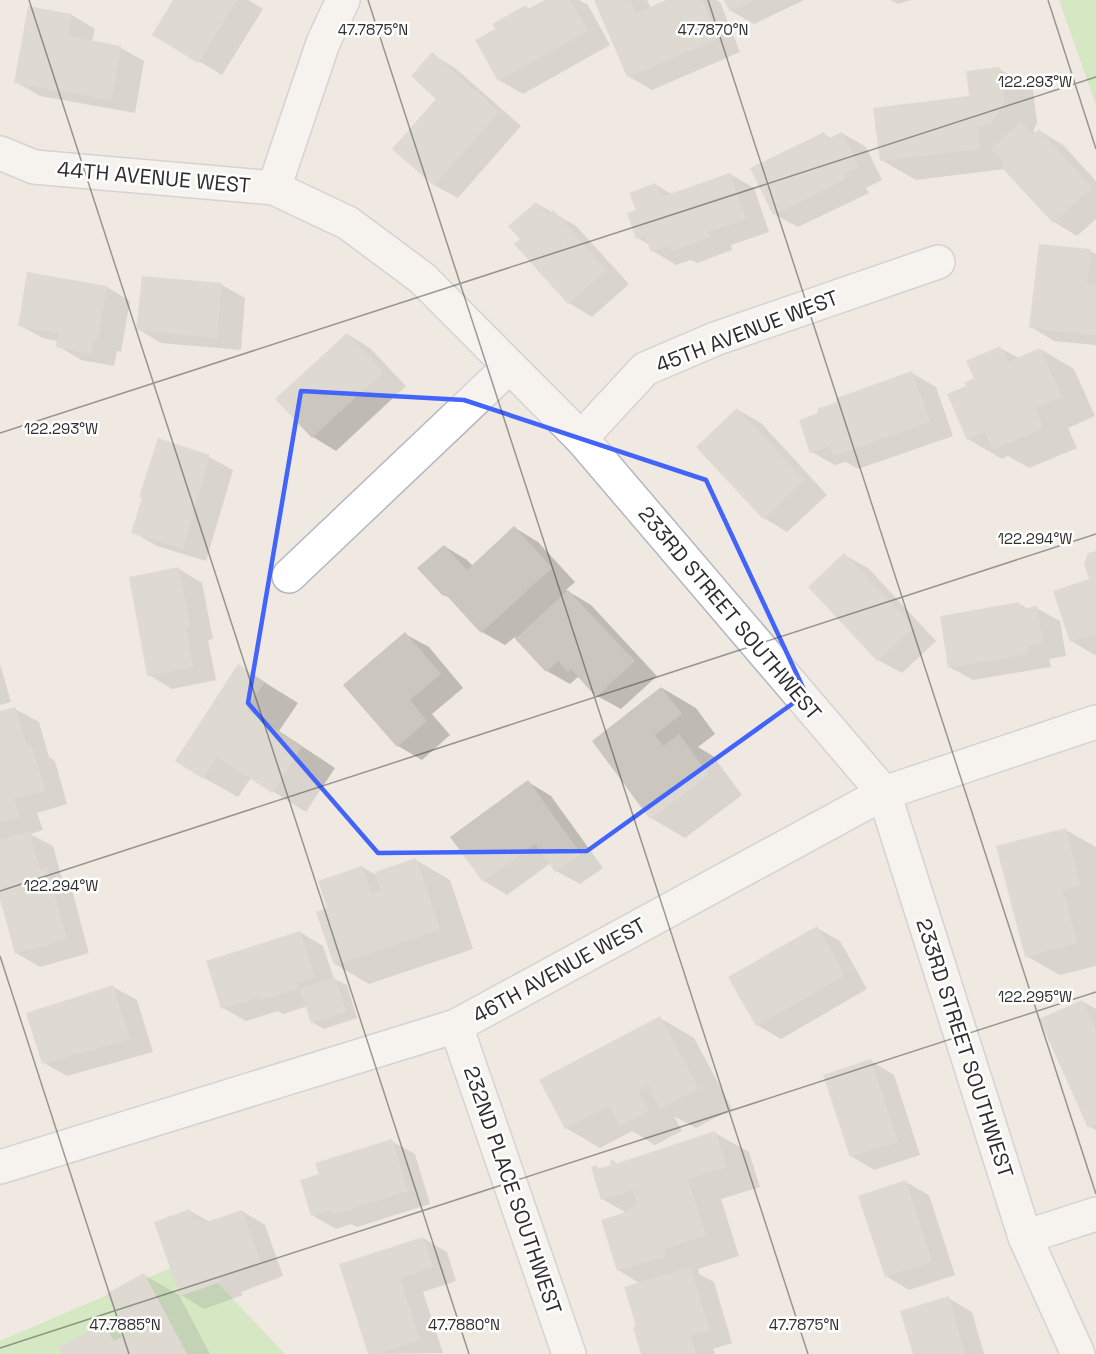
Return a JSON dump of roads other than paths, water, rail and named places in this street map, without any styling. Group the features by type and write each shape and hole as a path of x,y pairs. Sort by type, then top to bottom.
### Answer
{"street":[{"path":"274,188 323,43 344,0"},
{"name":"44TH AVENUE WEST","path":"0,153 34,167 274,188"},
{"name":"233RD STREET SOUTHWEST","path":"274,188 348,223 422,278 581,438 884,794 1024,1237 1078,1354"},
{"name":"45TH AVENUE WEST","path":"581,438 645,369 716,339 938,262"},
{"path":"289,576 509,367"},
{"name":"46TH AVENUE WEST","path":"0,1167 456,1026 884,794 1096,722"},
{"name":"232ND PLACE SOUTHWEST","path":"456,1026 569,1354"},
{"path":"1024,1237 1096,1214"}]}
